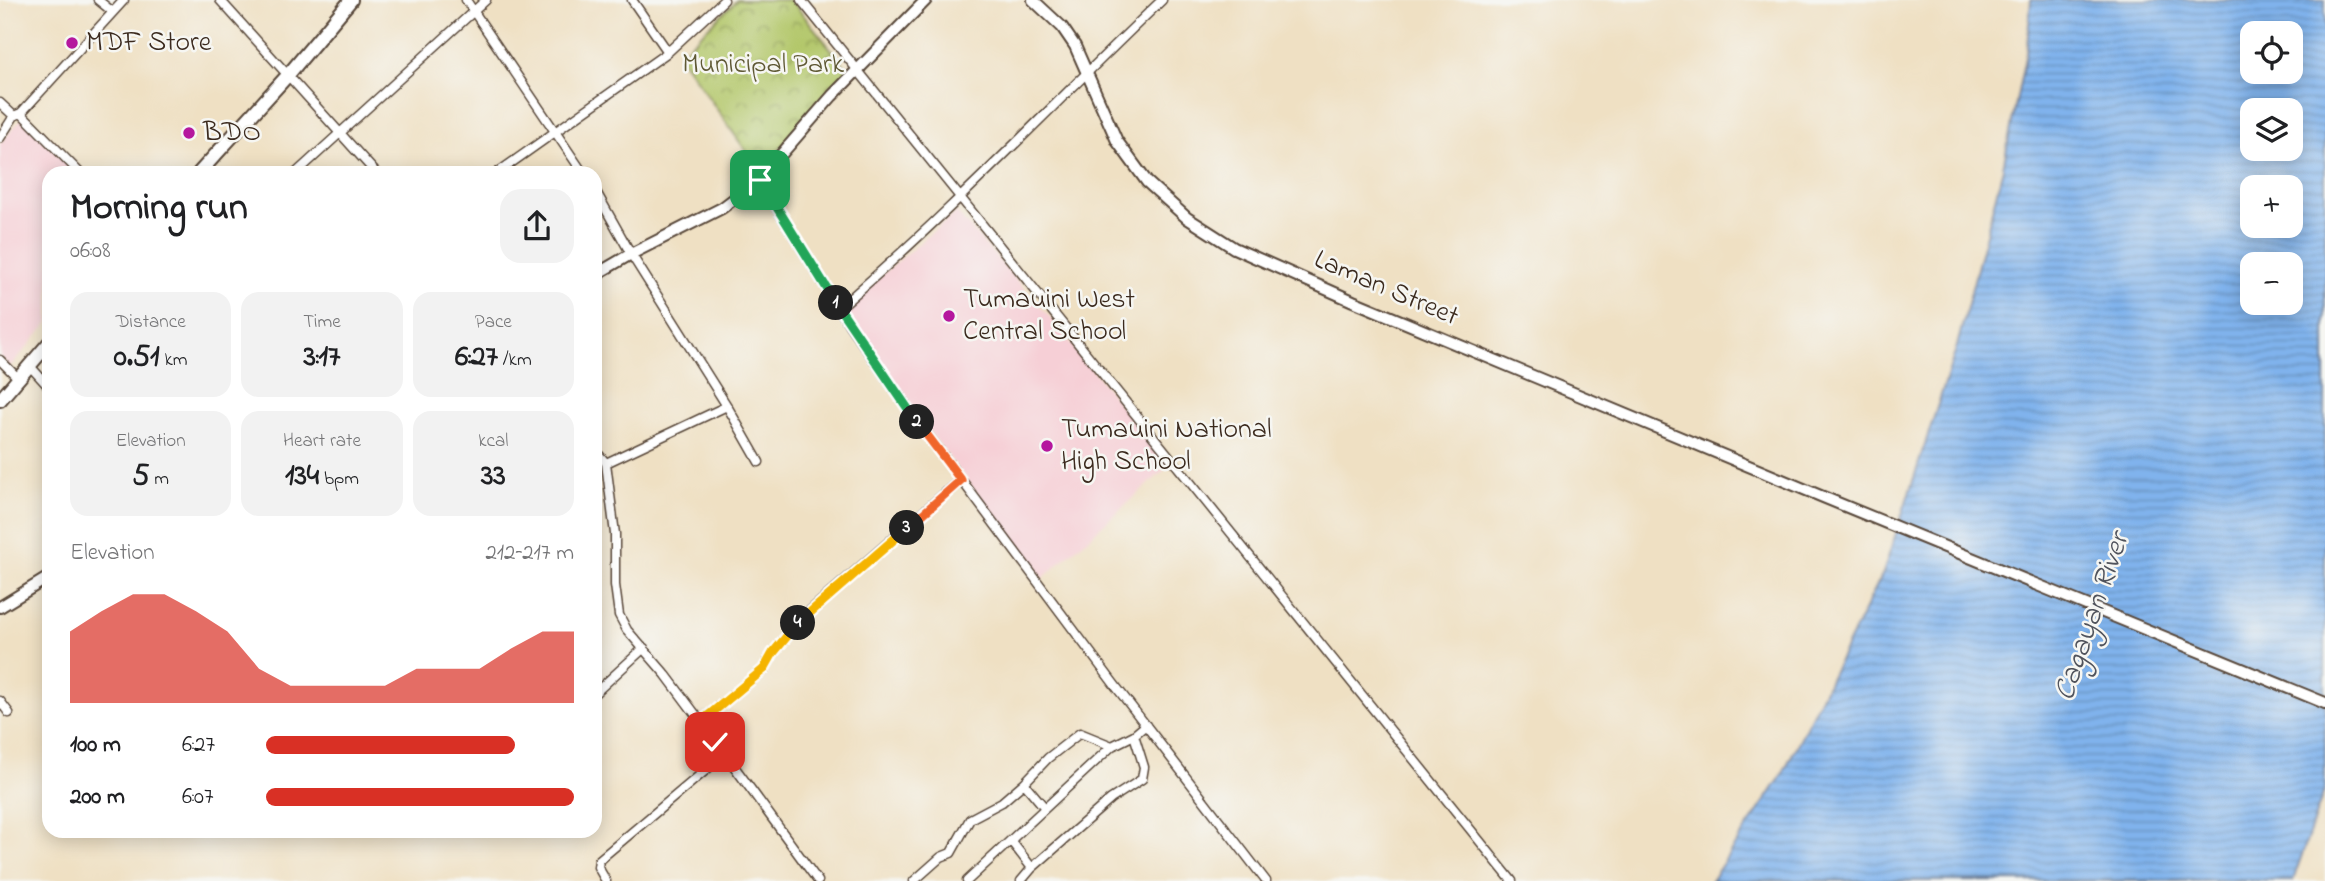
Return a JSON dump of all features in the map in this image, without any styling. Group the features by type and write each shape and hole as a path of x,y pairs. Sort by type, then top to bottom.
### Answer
{"main road":[{"path":"205,166 288,75 351,0"},
{"path":"602,271 722,208 760,180 832,96 926,0"},
{"name":"Laman Street","path":"1033,0 1062,27 1075,46 1117,141 1131,162 1167,201 1213,236 1244,253 1823,498 2325,704"},
{"path":"0,400 42,351"},
{"path":"0,607 42,581"}],"street":[{"path":"98,0 113,12"},
{"path":"0,138 18,114 124,0"},
{"path":"220,0 370,166"},
{"path":"466,0 578,166"},
{"path":"303,166 486,0"},
{"path":"632,0 668,52"},
{"path":"507,166 668,52 724,0"},
{"path":"802,0 1512,881"},
{"path":"839,308 899,257 961,198 1162,0"},
{"path":"0,103 18,114 73,166"},
{"path":"760,180 876,363 961,480 1266,881"},
{"path":"602,202 759,462"},
{"path":"0,360 18,378"},
{"path":"29,365 42,379"},
{"path":"606,463 727,406"},
{"path":"602,458 606,463 615,534 615,585 619,615 627,630 702,721 818,881"},
{"path":"702,721 764,669 773,653 804,616 961,480"},
{"path":"602,687 644,649"},
{"path":"0,701 9,713"},
{"path":"967,881 1112,746 1134,735 1146,725"},
{"path":"914,881 941,857 951,853 970,819 1002,802 1048,758 1080,733 1112,746"},
{"path":"1023,880 1032,868 1111,799 1142,779 1144,767 1134,735"},
{"path":"606,881 598,867 598,860 725,754"},
{"path":"1024,783 1045,808"},
{"path":"1011,841 1032,868"}],"shaded area":[{"path":"22,118 69,166 42,166 42,330 10,367 0,357 0,144"},
{"path":"956,212 1054,322 1169,466 1042,579 925,426 846,310 877,279"}],"green space":[{"name":"Municipal Park","path":"737,0 791,0 850,72 760,171 679,55"}],"water":[{"name":"Cagayan River","path":"2031,0 2325,0 2325,788 2293,881 1711,881 1781,777 1883,573 1957,346 2003,168 2027,47"}],"place":[{"name":"MDF Store","path":"72,43"},
{"name":"BDO","path":"189,133"},
{"name":"Tumauini West Central School","path":"949,316"},
{"name":"Tumauini National High School","path":"1047,446"}],"route":[{"path":"715,742 702,721 764,669 773,653 804,616 961,480 850,326 760,180"}]}
